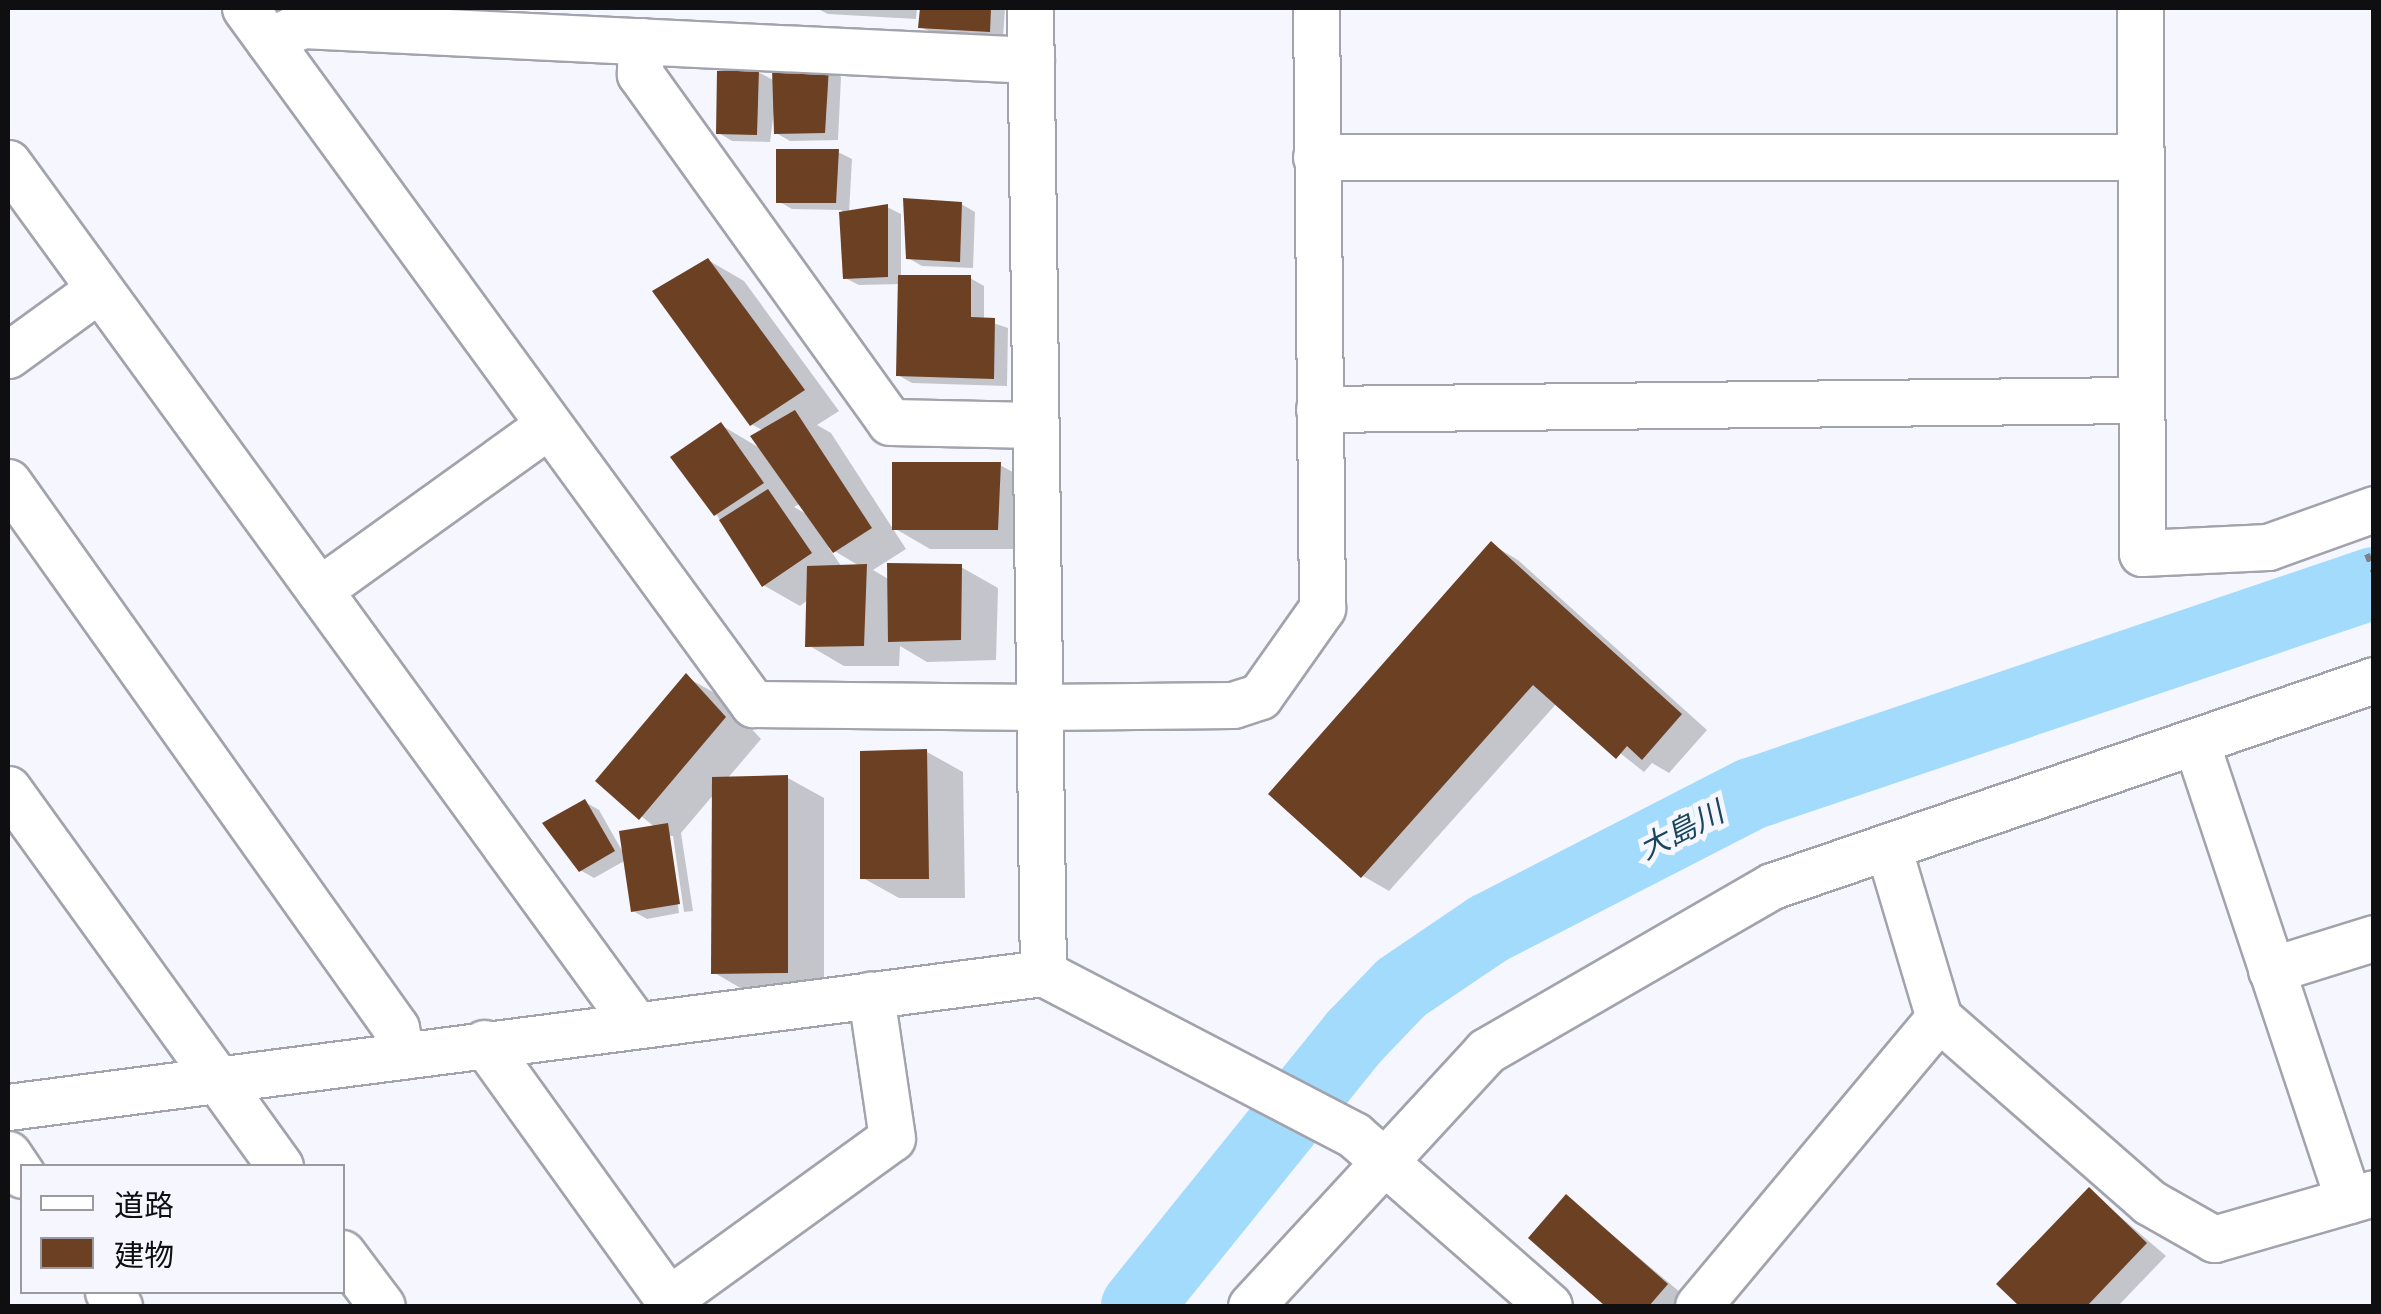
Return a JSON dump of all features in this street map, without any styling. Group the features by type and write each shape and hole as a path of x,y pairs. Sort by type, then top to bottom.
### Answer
{"street":[{"path":"1030,8 1043,973"},
{"path":"257,24 753,704 1233,706 1260,696 1322,608 1316,8"},
{"path":"2140,8 2142,554 2268,547 2374,509"},
{"path":"257,24 1030,60"},
{"path":"641,41 640,74 890,422 1035,424"},
{"path":"1316,158 2141,158"},
{"path":"8,163 635,1024"},
{"path":"8,355 99,289"},
{"path":"1319,409 2139,400"},
{"path":"319,590 549,425"},
{"path":"8,482 396,1028 402,1053"},
{"path":"1250,1306 1368,1147 1486,1050 1772,886 2374,680"},
{"path":"1888,847 1939,1018 2148,1202 2214,1239 2361,1196 2271,970 2196,742"},
{"path":"8,790 279,1164"},
{"path":"2271,970 2374,938"},
{"path":"8,1107 214,1076 1043,973 1267,1084 1368,1147 1548,1306"},
{"path":"484,1043 671,1304 892,1138 871,995"},
{"path":"1698,1306 1939,1018"},
{"path":"345,1257 382,1306"}],"building":[{"path":"920,8 991,8 990,32 918,28"},
{"path":"829,67 825,133 774,134 772,68"},
{"path":"759,69 757,135 716,134 717,71"},
{"path":"776,149 839,149 836,203 776,203"},
{"path":"903,198 962,202 960,262 906,259"},
{"path":"888,204 888,277 843,279 839,212"},
{"path":"708,258 805,390 750,426 652,291"},
{"path":"898,275 971,275 971,317 995,318 994,379 896,376"},
{"path":"795,410 872,528 833,553 750,436"},
{"path":"721,422 764,483 714,516 670,457"},
{"path":"892,462 1001,462 998,530 892,530"},
{"path":"768,489 812,553 762,587 719,520"},
{"path":"1491,541 1682,714 1642,760 1627,746 1616,759 1533,685 1361,878 1268,794"},
{"path":"887,563 962,564 961,640 888,642"},
{"path":"867,564 864,646 805,647 807,566"},
{"path":"686,673 726,717 639,820 595,781"},
{"path":"927,749 929,879 860,879 860,751"},
{"path":"788,775 788,973 711,974 712,777"},
{"path":"585,799 615,851 579,872 542,823"},
{"path":"668,823 680,904 631,912 619,831"},
{"path":"2089,1187 2147,1243 2087,1306 2019,1306 1996,1284"},
{"path":"1566,1194 1668,1284 1649,1306 1605,1306 1528,1238"}],"waterway":[{"name":"大島川","path":"1137,1306 1355,1036 1401,988 1488,929 1751,794 2374,583"}]}
